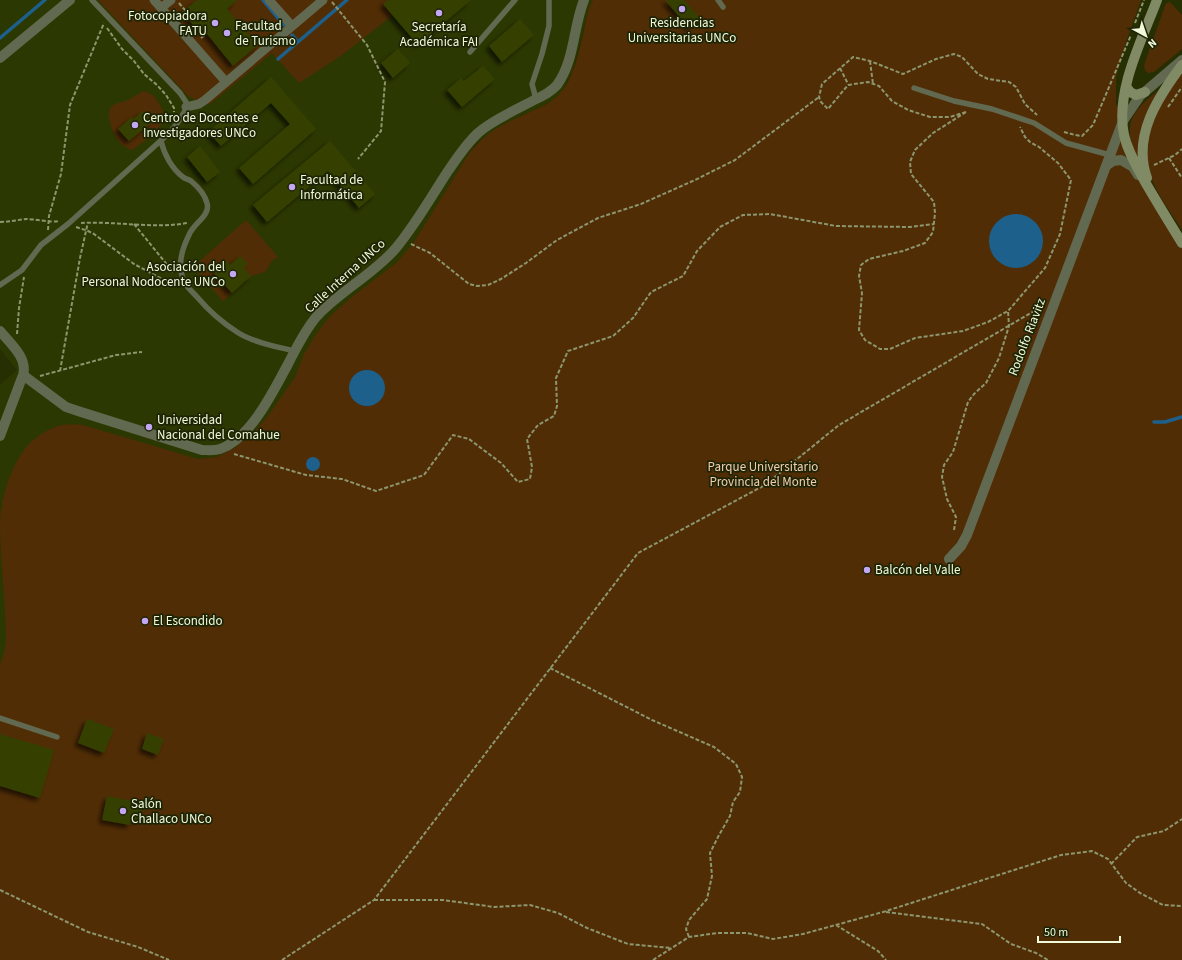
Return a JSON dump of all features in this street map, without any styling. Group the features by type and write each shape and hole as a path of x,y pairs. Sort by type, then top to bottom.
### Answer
{"main road":[{"name":"Rodolfo Riavitz","path":"1123,121 1123,106 1126,86 1157,0"},
{"path":"1155,199 1146,175 1143,156 1146,126 1152,112 1182,65"},
{"path":"1126,86 1130,92 1136,95 1145,92"},
{"path":"1123,121 1124,135 1130,155 1182,243"}],"street":[{"path":"0,58 70,0"},
{"path":"154,0 226,82"},
{"path":"162,8 171,0"},
{"path":"269,0 292,26"},
{"path":"186,107 202,102 323,0"},
{"name":"Calle Interna UNCo","path":"219,449 227,446 248,427 268,399 309,327 317,316 388,256 402,240 472,138 487,126 550,92 560,79 571,51 584,0"},
{"name":"Rodolfo Riavitz","path":"949,559 961,546 967,535 1123,121 1132,106 1145,92 1182,60"},
{"path":"1106,166 1118,160 1127,162 1133,167 1155,199"},
{"path":"0,331 23,361 25,366 0,436"},
{"path":"23,375 59,403 73,409 194,448 210,450 219,449"}],"lane":[{"path":"0,285 15,276 27,265 41,245 68,224 161,141 182,117 186,107 186,102 180,93 92,0"},
{"path":"470,52 515,0"},
{"path":"536,99 532,84 549,26 550,0"},
{"path":"718,0 723,7"},
{"path":"914,88 954,101 992,108 1034,122 1066,143 1110,155"},
{"path":"161,141 163,150 171,164 182,177 190,180 204,195 207,202 208,208 205,215 198,221 189,235 181,261 180,269 185,285 204,305 238,333 295,351"},
{"path":"0,718 57,737"}],"path":[{"path":"176,0 185,10"},
{"path":"1135,25 1144,0"},
{"path":"334,5 367,45 386,82 381,131 358,159"},
{"path":"46,241 49,216 61,174 70,105 107,16"},
{"path":"104,24 122,49 144,74 157,85 171,102 174,108 172,129"},
{"path":"1063,131 1082,136 1093,125 1132,32"},
{"path":"1019,126 1025,137 1058,163 1071,180 1060,234 1045,268 1008,311 988,322 963,331 915,338 890,349 880,349 865,340 859,330 862,293 859,276 861,265 869,258 925,243 933,232 935,213 934,202 911,174 910,162 915,150 933,133 968,111 950,117 930,117 908,110 892,101 879,86 868,82 848,84 828,109 821,102 819,97 822,84 853,57 870,61 903,74 936,59 954,54 962,57 978,74 988,79 1009,82 1016,87 1025,104 1042,119"},
{"path":"870,61 873,84"},
{"path":"840,68 848,84"},
{"path":"1164,113 1182,87"},
{"path":"402,240 430,253 469,284 478,286 488,285 501,279 526,263 557,240 598,218 641,204 735,160 819,97"},
{"path":"1152,166 1169,158 1182,149"},
{"path":"1169,158 1182,178"},
{"path":"1152,159 1153,170"},
{"path":"219,449 267,465 300,473 342,479 376,491 424,475 453,435 469,440 501,463 518,482 530,478 532,467 527,439 538,425 554,416 557,406 556,378 568,351 613,336 633,318 651,292 683,276 697,251 720,227 743,215 770,214 836,226 910,227 934,224"},
{"path":"0,222 26,219 49,220 55,222 62,220 68,224 94,234 134,264 160,278 185,285"},
{"path":"68,224 88,222 183,224 198,221"},
{"path":"60,371 88,222"},
{"path":"134,224 185,285"},
{"path":"17,338 19,308 27,265"},
{"path":"282,960 374,900 638,554 765,485 839,425 1056,298"},
{"path":"954,530 956,517 947,499 942,476 944,465 953,452 968,402 986,383 999,358 1009,326 1008,311"},
{"path":"38,376 116,355 142,352"},
{"path":"550,668 652,720 714,746 736,764 742,777 740,792 733,802 730,816 710,853 712,876 707,899 689,920 686,929 689,937"},
{"path":"1111,864 1137,837 1164,831 1182,819"},
{"path":"653,960 689,937 717,932 747,933 773,939 803,934 883,912 1061,855 1092,852 1108,859 1126,883 1140,893 1163,905 1182,906"},
{"path":"0,890 88,932 138,947 169,960"},
{"path":"374,900 443,900 494,907 530,905 558,913 587,928 628,944 672,948"},
{"path":"883,912 982,924 1011,944 1036,953 1048,960"},
{"path":"836,925 878,951 886,960"}],"shaded area":[{"name":"Universidad Nacional del Comahue","path":"0,0 593,0 589,8 573,70 562,92 544,105 499,127 476,144 412,245 386,272 295,377 0,843 0,385 17,370 0,349"}],"green space":[{"path":"98,0 197,0 182,13 199,32 203,29 233,66 225,11 236,0 388,0 393,15 342,55 299,83 272,53 210,104 188,96"},
{"name":"Parque Universitario Provincia del Monte","path":"593,0 1141,0 1122,54 1116,78 1116,104 1123,121 1124,135 1182,243 1182,960 0,960 0,665 6,641 0,522 4,494 14,466 24,450 33,440 56,426 68,424 83,425 198,459 217,457 236,447 253,433 268,416 295,377 304,354 316,334 331,315 396,263 412,245 468,155 475,147 496,129 547,104 561,92 567,84 575,64 589,8"},
{"path":"1170,2 1182,15 1182,49 1154,72 1148,73 1145,70 1144,65 1166,3"},
{"path":"1182,73 1182,230 1157,191 1147,163 1147,149 1153,122 1166,96"},
{"path":"1162,88 1140,160 1137,159 1131,141 1130,127 1132,120 1144,102"},
{"path":"144,91 152,94 157,100 163,111 164,117 157,130 132,150 122,145 118,141 111,126 109,111 114,104 128,100"},
{"path":"246,220 278,257 272,261 265,272 251,276 223,301 193,267"}],"water":[{"path":"1016,214 1026,216 1035,222 1041,231 1043,241 1041,251 1035,260 1026,266 1016,268 1006,266 997,260 991,251 989,241 991,231 997,222 1006,216"},
{"path":"367,370 380,375 385,388 380,401 367,406 354,401 349,388 354,375"},
{"path":"313,457 318,459 320,464 318,469 313,471 308,469 306,464 308,459"}],"building":[{"name":"Facultad de Turismo","path":"197,0 237,0 227,9 258,45 233,66 203,29 199,32 182,12"},
{"path":"388,0 471,0 418,45 383,4"},
{"name":"Residencias Universitarias UNCo","path":"665,0 684,0 700,18 689,28"},
{"path":"520,19 534,35 502,62 489,46"},
{"path":"398,49 410,63 393,78 381,63"},
{"path":"483,66 495,79 462,107 447,90 461,78 464,81"},
{"path":"271,77 316,129 253,184 239,168 290,124 271,103 221,146 208,132"},
{"name":"Centro de Docentes e Investigadores UNCo","path":"143,111 152,122 129,141 118,129 132,117 133,119"},
{"name":"Facultad de Informática","path":"330,141 375,194 359,208 328,171 267,222 253,205"},
{"path":"200,146 220,172 207,182 187,157"},
{"name":"Asociación del Personal Nodocente UNCo","path":"240,256 248,264 244,268 251,276 232,293 214,273 227,261 230,265"},
{"path":"87,719 114,729 104,753 78,743"},
{"path":"147,733 164,739 158,755 142,749"},
{"path":"0,734 54,750 40,798 0,786"},
{"name":"Salón Challaco UNCo","path":"107,796 143,803 140,820 131,819 130,825 102,820"}],"waterway":[{"path":"0,38 45,0"},
{"path":"263,0 284,25"},
{"path":"278,59 347,0"},
{"path":"292,35 298,42"},
{"path":"1154,422 1165,422 1182,417"}],"place":[{"name":"Residencias Universitarias UNCo","path":"682,9"},
{"name":"Secretaría Académica FAI","path":"439,13"},
{"name":"Fotocopiadora FATU","path":"215,23"},
{"name":"Facultad de Turismo","path":"227,33"},
{"name":"Centro de Docentes e Investigadores UNCo","path":"135,125"},
{"name":"Facultad de Informática","path":"292,187"},
{"name":"Asociación del Personal Nodocente UNCo","path":"233,274"},
{"name":"Universidad Nacional del Comahue","path":"149,427"},
{"name":"Balcón del Valle","path":"867,570"},
{"name":"El Escondido","path":"145,621"},
{"name":"Salón Challaco UNCo","path":"123,811"}]}
